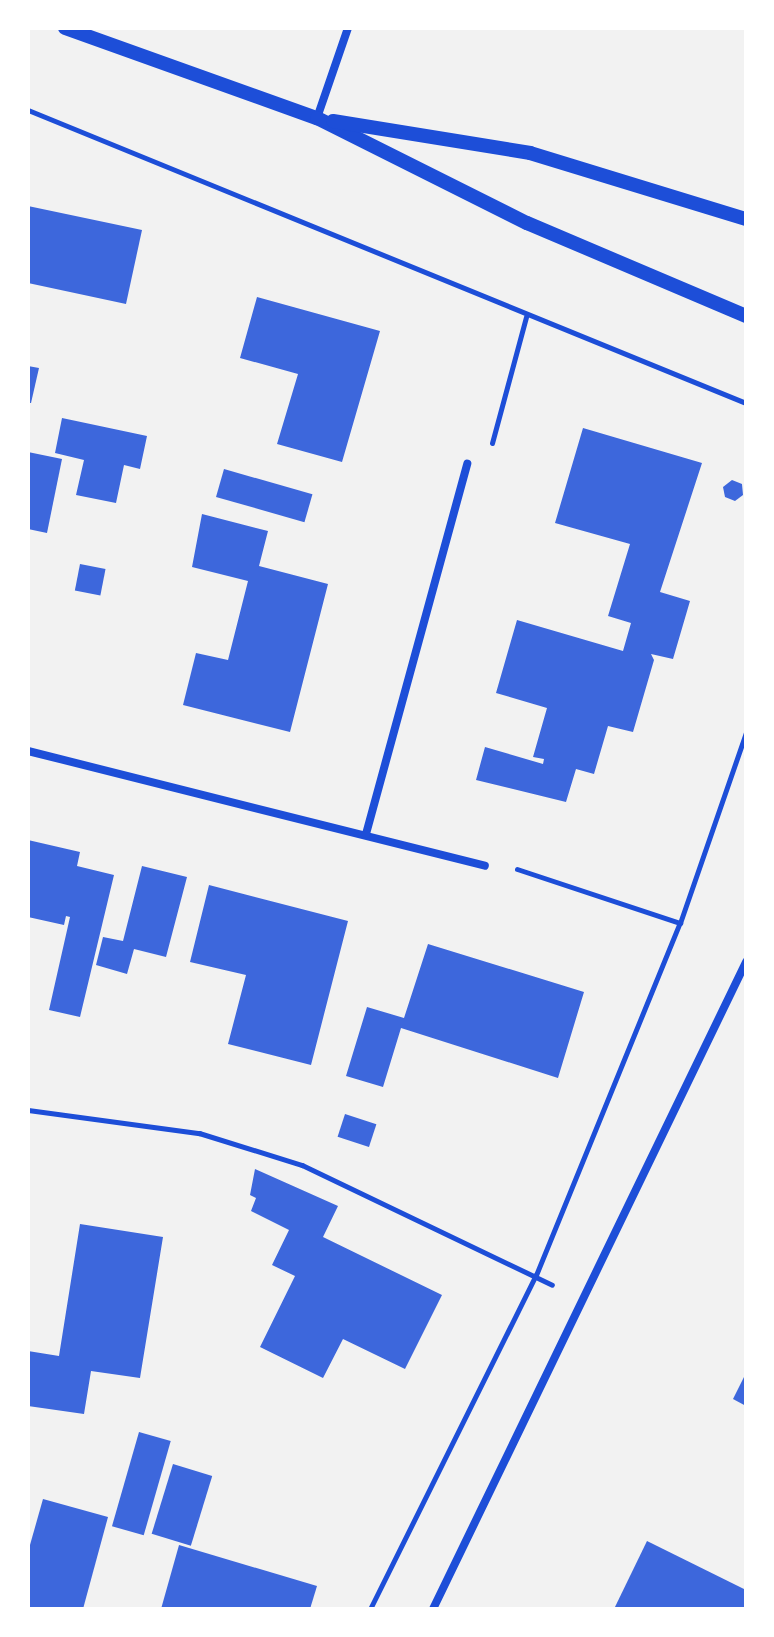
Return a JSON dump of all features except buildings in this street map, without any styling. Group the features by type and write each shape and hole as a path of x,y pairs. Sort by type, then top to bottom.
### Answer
{"street":[{"path":"65,28 317,118 527,223 746,316"},
{"path":"317,118 348,28"},
{"path":"317,118 530,153 746,219"},
{"path":"366,834 467,464"},
{"path":"28,751 485,866"},
{"path":"433,1609 746,962"}],"path":[{"path":"28,110 526,317 746,403"},
{"path":"467,464 493,442 526,317"},
{"path":"370,1609 536,1275 680,923 746,732"},
{"path":"485,866 498,863 680,923"},
{"path":"28,1110 199,1133 302,1165 536,1275 581,1302"}]}
